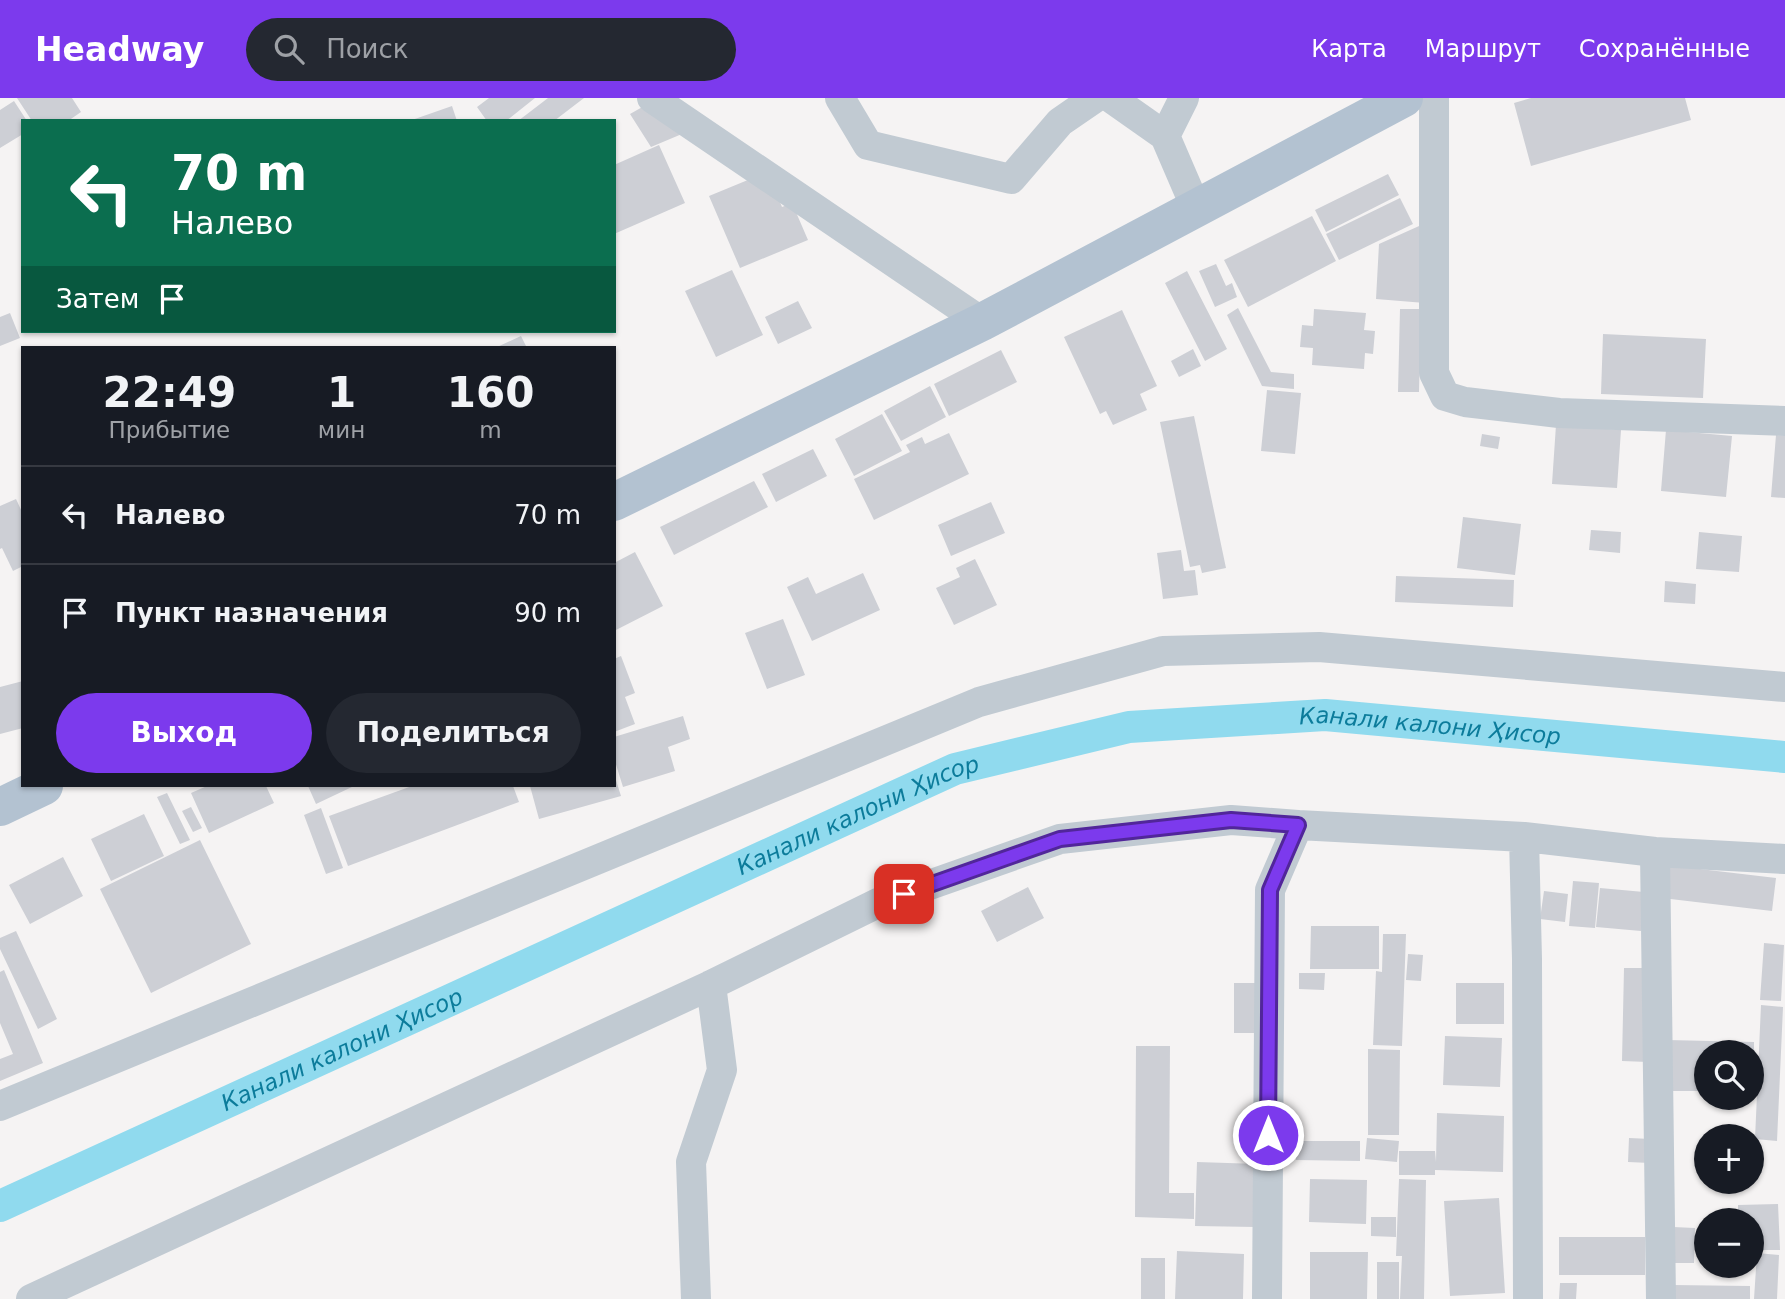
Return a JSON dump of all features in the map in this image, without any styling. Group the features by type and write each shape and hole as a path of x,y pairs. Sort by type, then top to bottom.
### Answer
{"main road":[{"path":"616,501 982,321 1404,98"},
{"path":"0,807 42,787"}],"street":[{"path":"652,98 982,321"},
{"path":"840,98 868,145 1011,179 1060,122 1095,98"},
{"path":"1111,98 1165,136 1196,208"},
{"path":"1165,136 1184,98"},
{"path":"1434,98 1434,373 1445,396 1465,402 1559,413 1785,421"},
{"path":"0,1106 979,702 1163,651 1319,647 1785,687"},
{"path":"31,1299 711,985 878,903 1060,839 1231,820 1524,837 1655,852 1785,859"},
{"path":"1267,1299 1270,890 1298,825"},
{"path":"1524,837 1528,1299"},
{"path":"1655,852 1661,1299"},
{"path":"696,1299 691,1162 722,1070 711,985"}],"building":[{"path":"17,98 72,98 81,112 71,119 31,119"},
{"path":"489,98 535,98 509,119 486,119 477,107"},
{"path":"548,98 584,98 557,119 521,119"},
{"path":"1531,98 1685,98 1691,120 1531,166 1514,103"},
{"path":"14,101 26,119 21,119 21,135 0,148 0,110"},
{"path":"653,101 689,131 651,147 630,114"},
{"path":"452,106 456,119 415,119"},
{"path":"659,145 685,203 616,233 616,164"},
{"path":"1388,174 1399,195 1326,232 1315,210"},
{"path":"760,175 775,190 782,207 792,203 808,240 740,268 709,196"},
{"path":"1400,198 1413,224 1339,260 1326,234"},
{"path":"1312,216 1336,261 1248,307 1224,260"},
{"path":"1428,222 1425,303 1376,299 1379,244"},
{"path":"1216,264 1226,286 1232,283 1237,297 1215,307 1199,271"},
{"path":"732,270 763,335 716,357 685,291"},
{"path":"1187,271 1227,349 1205,361 1165,283"},
{"path":"798,301 812,328 778,344 765,317"},
{"path":"1238,308 1271,372 1294,374 1294,389 1262,386 1227,315"},
{"path":"1314,309 1366,313 1364,330 1375,331 1373,354 1365,353 1364,369 1312,365 1313,348 1300,347 1302,325 1313,326"},
{"path":"1400,309 1421,309 1419,392 1398,392"},
{"path":"1122,310 1157,386 1140,394 1147,410 1113,425 1106,411 1100,414 1064,337"},
{"path":"10,313 20,338 0,346 0,317"},
{"path":"1603,334 1706,339 1703,398 1601,394"},
{"path":"521,336 526,346 499,346"},
{"path":"1193,349 1201,366 1179,377 1171,361"},
{"path":"1001,350 1017,382 949,416 934,384"},
{"path":"930,386 946,417 901,441 884,411"},
{"path":"1267,390 1301,393 1295,454 1261,451"},
{"path":"882,414 902,451 854,476 835,439"},
{"path":"1194,416 1226,568 1202,573 1200,565 1190,567 1160,422"},
{"path":"1556,425 1621,430 1617,488 1552,484"},
{"path":"1666,430 1732,436 1726,497 1661,491"},
{"path":"949,433 969,474 874,520 854,479 910,452 906,445 922,437 925,444"},
{"path":"1482,434 1500,437 1498,449 1480,446"},
{"path":"1776,435 1785,436 1785,498 1771,497"},
{"path":"813,449 827,476 776,502 762,474"},
{"path":"754,481 768,507 674,555 660,527"},
{"path":"16,499 21,510 21,567 13,571 2,548 0,549 0,506"},
{"path":"991,502 1005,533 951,556 938,525"},
{"path":"1463,517 1521,524 1515,575 1457,568"},
{"path":"1591,530 1621,532 1620,553 1589,550"},
{"path":"1699,532 1742,536 1739,572 1696,569"},
{"path":"1181,550 1184,571 1195,570 1198,595 1163,599 1157,553"},
{"path":"635,552 663,606 616,630 616,562"},
{"path":"975,559 997,605 954,625 936,588 960,577 956,568"},
{"path":"863,573 880,610 812,641 787,587 808,577 816,594"},
{"path":"1396,576 1514,580 1513,607 1395,602"},
{"path":"1665,581 1696,584 1695,604 1664,602"},
{"path":"783,619 805,675 767,689 745,633"},
{"path":"621,656 635,693 625,697 635,724 616,731 616,658"},
{"path":"21,682 21,729 0,734 0,687"},
{"path":"683,716 690,739 668,747 675,771 623,787 616,764 616,736"},
{"path":"616,780 621,796 539,819 530,787 616,787"},
{"path":"205,787 266,787 274,803 209,833 191,793"},
{"path":"308,787 352,787 316,804"},
{"path":"409,787 513,787 519,802 348,866 329,816"},
{"path":"167,793 190,840 180,844 157,797"},
{"path":"191,807 202,828 193,832 182,811"},
{"path":"321,808 343,868 326,874 304,815"},
{"path":"144,814 164,856 111,881 91,839"},
{"path":"200,840 251,944 151,993 100,889"},
{"path":"63,857 83,896 30,924 9,885"},
{"path":"1666,865 1776,878 1772,911 1662,898"},
{"path":"1573,881 1599,883 1595,928 1569,926"},
{"path":"1028,887 1044,918 997,942 981,911"},
{"path":"1600,888 1644,892 1641,931 1596,927"},
{"path":"1544,891 1568,894 1565,922 1540,919"},
{"path":"1311,926 1379,926 1379,969 1310,969"},
{"path":"16,931 57,1019 38,1029 0,949 0,938"},
{"path":"1383,934 1406,934 1402,1046 1373,1045 1376,971 1382,972"},
{"path":"1764,943 1784,945 1781,1001 1760,1000"},
{"path":"1408,954 1423,955 1421,981 1406,980"},
{"path":"1624,968 1651,968 1648,1062 1622,1061"},
{"path":"4,970 43,1063 0,1081 0,1059 13,1054 0,1023 0,972"},
{"path":"1299,973 1325,973 1324,990 1299,989"},
{"path":"1234,983 1257,983 1256,1033 1234,1033"},
{"path":"1456,983 1504,983 1504,1024 1456,1024"},
{"path":"1761,1005 1783,1007 1777,1141 1764,1140 1764,1124 1756,1124 1756,1110 1764,1110 1764,1040 1759,1040"},
{"path":"1445,1036 1502,1038 1500,1087 1443,1085"},
{"path":"1667,1040 1694,1041 1694,1091 1666,1091"},
{"path":"1136,1046 1170,1046 1169,1193 1194,1193 1194,1219 1135,1217"},
{"path":"1368,1049 1400,1050 1399,1135 1368,1135"},
{"path":"1437,1113 1504,1116 1503,1172 1435,1170 1435,1175 1399,1175 1399,1151 1435,1151 1436,1162"},
{"path":"1367,1138 1399,1141 1397,1162 1365,1159"},
{"path":"1629,1138 1651,1139 1650,1163 1628,1162"},
{"path":"1296,1141 1360,1141 1360,1161 1296,1160"},
{"path":"1197,1162 1258,1164 1256,1227 1195,1226"},
{"path":"1310,1179 1367,1180 1366,1224 1309,1222"},
{"path":"1399,1179 1426,1180 1424,1299 1400,1299 1402,1256 1396,1256"},
{"path":"1499,1198 1505,1293 1450,1296 1444,1201"},
{"path":"1778,1204 1780,1250 1764,1250 1764,1208 1738,1208 1738,1205"},
{"path":"1371,1217 1396,1217 1396,1237 1371,1236"},
{"path":"1673,1227 1694,1228 1694,1263 1671,1263"},
{"path":"1559,1237 1645,1237 1645,1275 1559,1275"},
{"path":"1177,1251 1244,1254 1243,1299 1175,1299"},
{"path":"1310,1252 1368,1252 1367,1299 1310,1299"},
{"path":"1764,1254 1779,1255 1777,1299 1754,1299 1755,1278 1764,1278"},
{"path":"1141,1258 1165,1258 1165,1299 1141,1299"},
{"path":"1377,1262 1399,1262 1399,1299 1377,1299"},
{"path":"1560,1283 1577,1283 1576,1299 1559,1299"},
{"path":"1673,1285 1750,1286 1750,1299 1673,1299"}],"waterway":[{"name":"Канали калони Ҳисор","path":"0,1206 955,769 1129,727 1325,715 1785,757"}],"route":[{"path":"904,894 1060,839 1231,820 1298,825 1270,890 1268,1135"}]}
